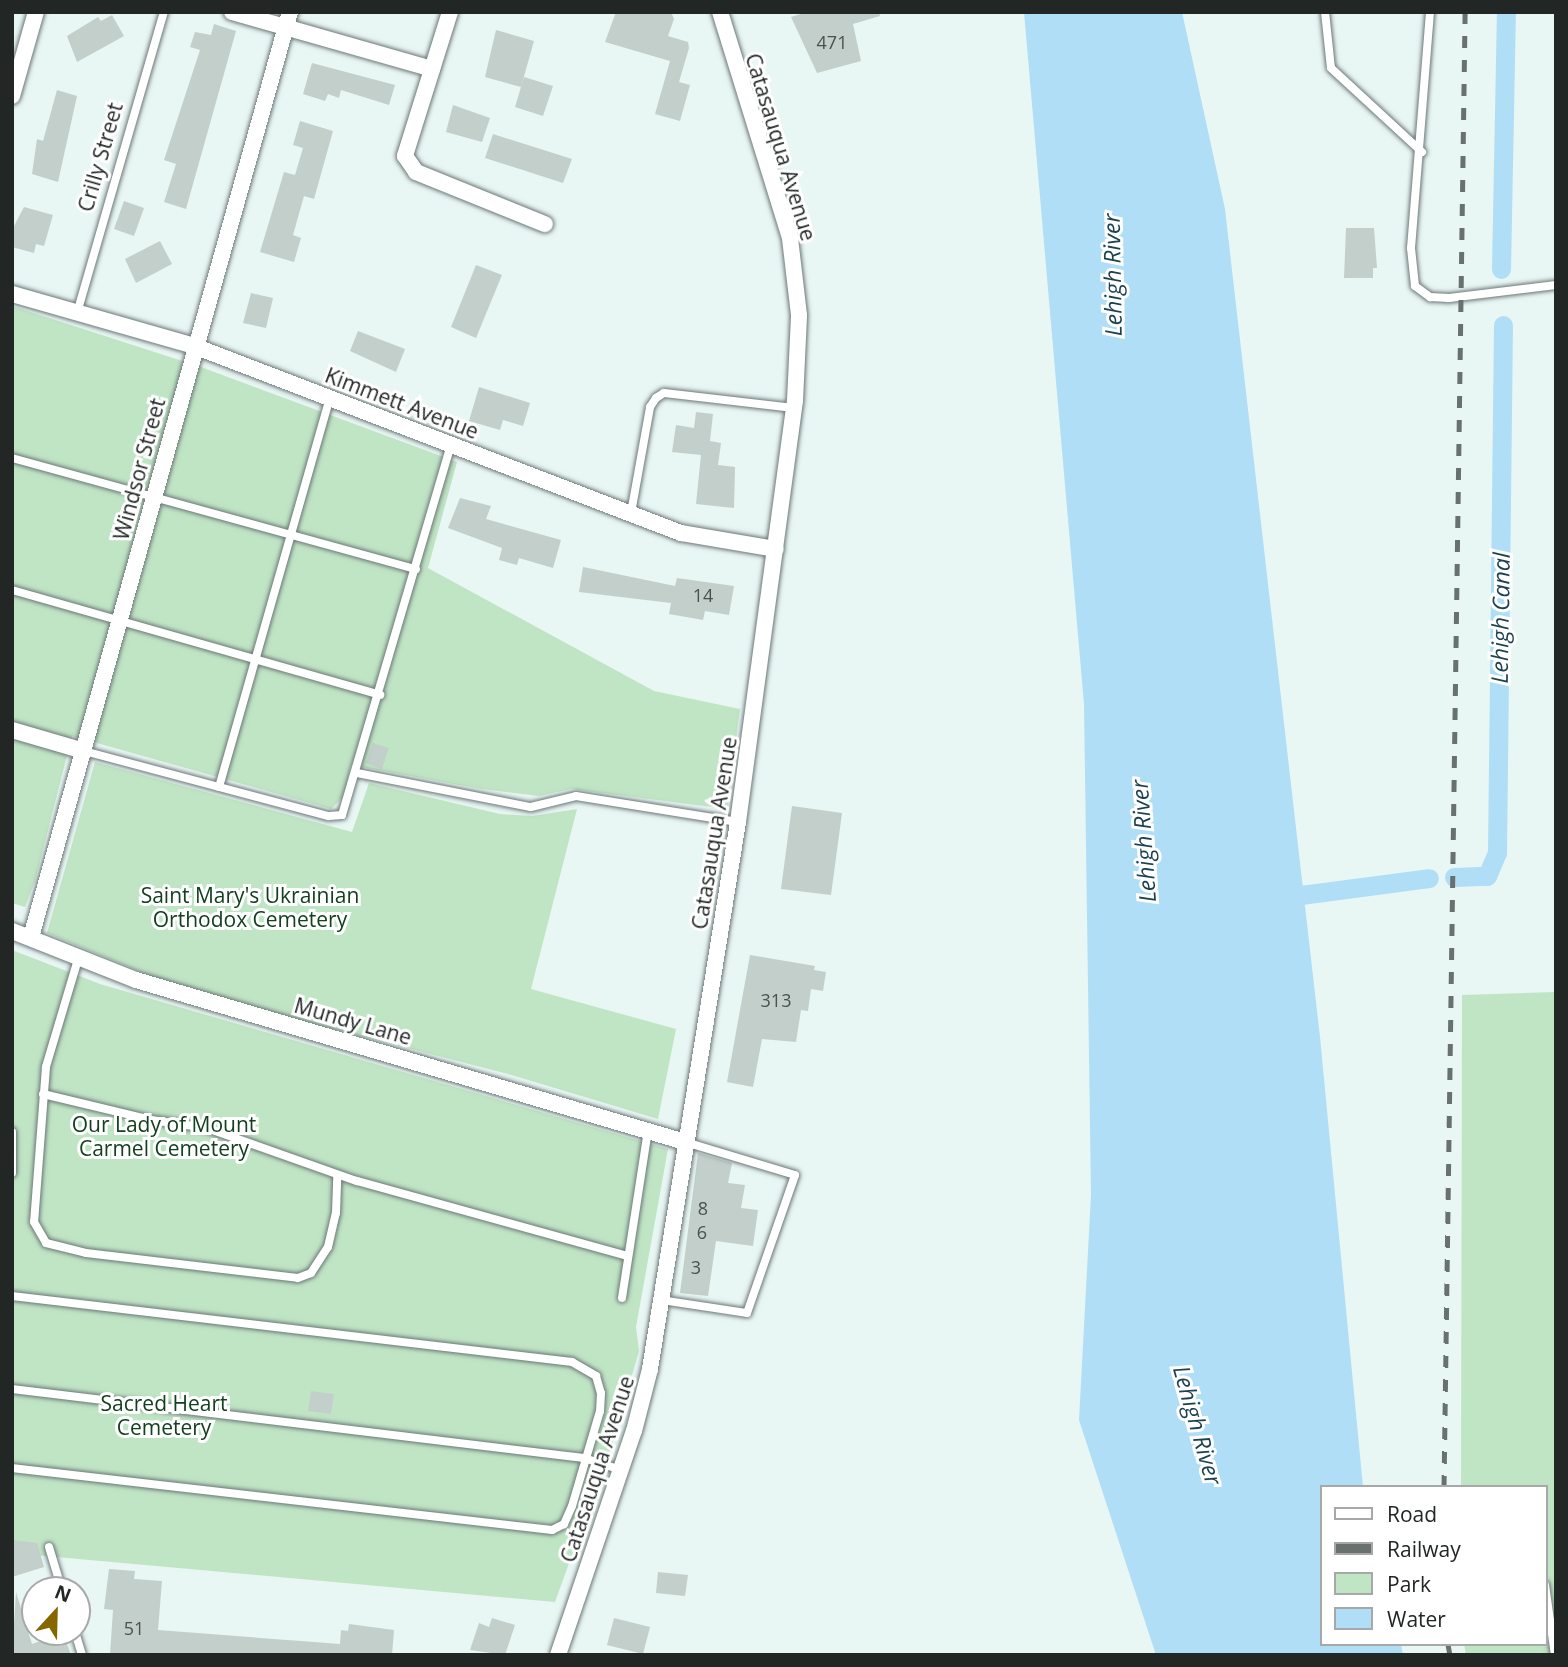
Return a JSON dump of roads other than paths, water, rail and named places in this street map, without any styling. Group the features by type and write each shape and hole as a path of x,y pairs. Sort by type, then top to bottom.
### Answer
{"street":[{"path":"12,96 36,12"},
{"path":"232,12 288,20 432,69"},
{"path":"450,12 405,156 416,172 545,224"},
{"name":"Catasauqua Avenue","path":"558,1655 621,1470 650,1369 738,822 794,408 799,315 790,238 720,12"},
{"name":"Windsor Street","path":"31,937 194,346 288,20"},
{"name":"Kimmett Avenue","path":"12,294 194,346 681,533 776,549"},
{"path":"12,730 84,751"},
{"name":"Mundy Lane","path":"12,931 136,980 648,1128 685,1142"}],"lane":[{"name":"Crilly Street","path":"77,313 164,12"},
{"path":"1325,12 1331,68 1422,152"},
{"path":"1430,12 1422,152 1412,248 1415,286 1420,293 1449,298 1556,285"},
{"path":"631,513 650,407 656,398 672,394 794,408"},
{"path":"219,786 330,398"},
{"path":"84,751 342,816 380,695 451,445"},
{"path":"12,458 416,569"},
{"path":"12,590 380,695"},
{"path":"357,773 531,807 576,796 738,822"},
{"path":"79,956 51,1040 43,1094 34,1223 40,1237 52,1246 298,1278 311,1273 328,1247 336,1213 337,1175"},
{"path":"43,1094 151,1120 207,1128 337,1175 628,1256"},
{"path":"622,1298 648,1128"},
{"path":"12,1132 12,1173"},
{"path":"661,1300 747,1313 795,1175 685,1142"},
{"path":"12,1296 572,1362 596,1376 601,1393 600,1411 568,1517 552,1530 12,1468"},
{"path":"12,1389 584,1458 621,1470"},
{"path":"49,1547 58,1576"},
{"path":"1547,1599 1555,1655"}],"water":[{"name":"Lehigh River","path":"1024,12 1182,12 1225,209 1320,1037 1363,1485 1320,1485 1320,1646 1401,1646 1403,1655 1156,1655 1079,1420 1091,1195 1084,704"}],"waterway":[{"name":"Lehigh Canal","path":"1501,269 1506,12"},
{"name":"Lehigh Canal","path":"1454,877 1487,876 1497,853 1503,325"},
{"name":"Lehigh Canal","path":"1278,898 1429,878"}],"railway":[{"path":"1444,1485 1465,12"},
{"path":"1448,1646 1450,1655"}],"park label":[{"name":"Saint Mary's Ukrainian Orthodox Cemetery","path":"250,907"},
{"name":"Our Lady of Mount Carmel Cemetery","path":"164,1136"},
{"name":"Sacred Heart Cemetery","path":"164,1415"}]}
